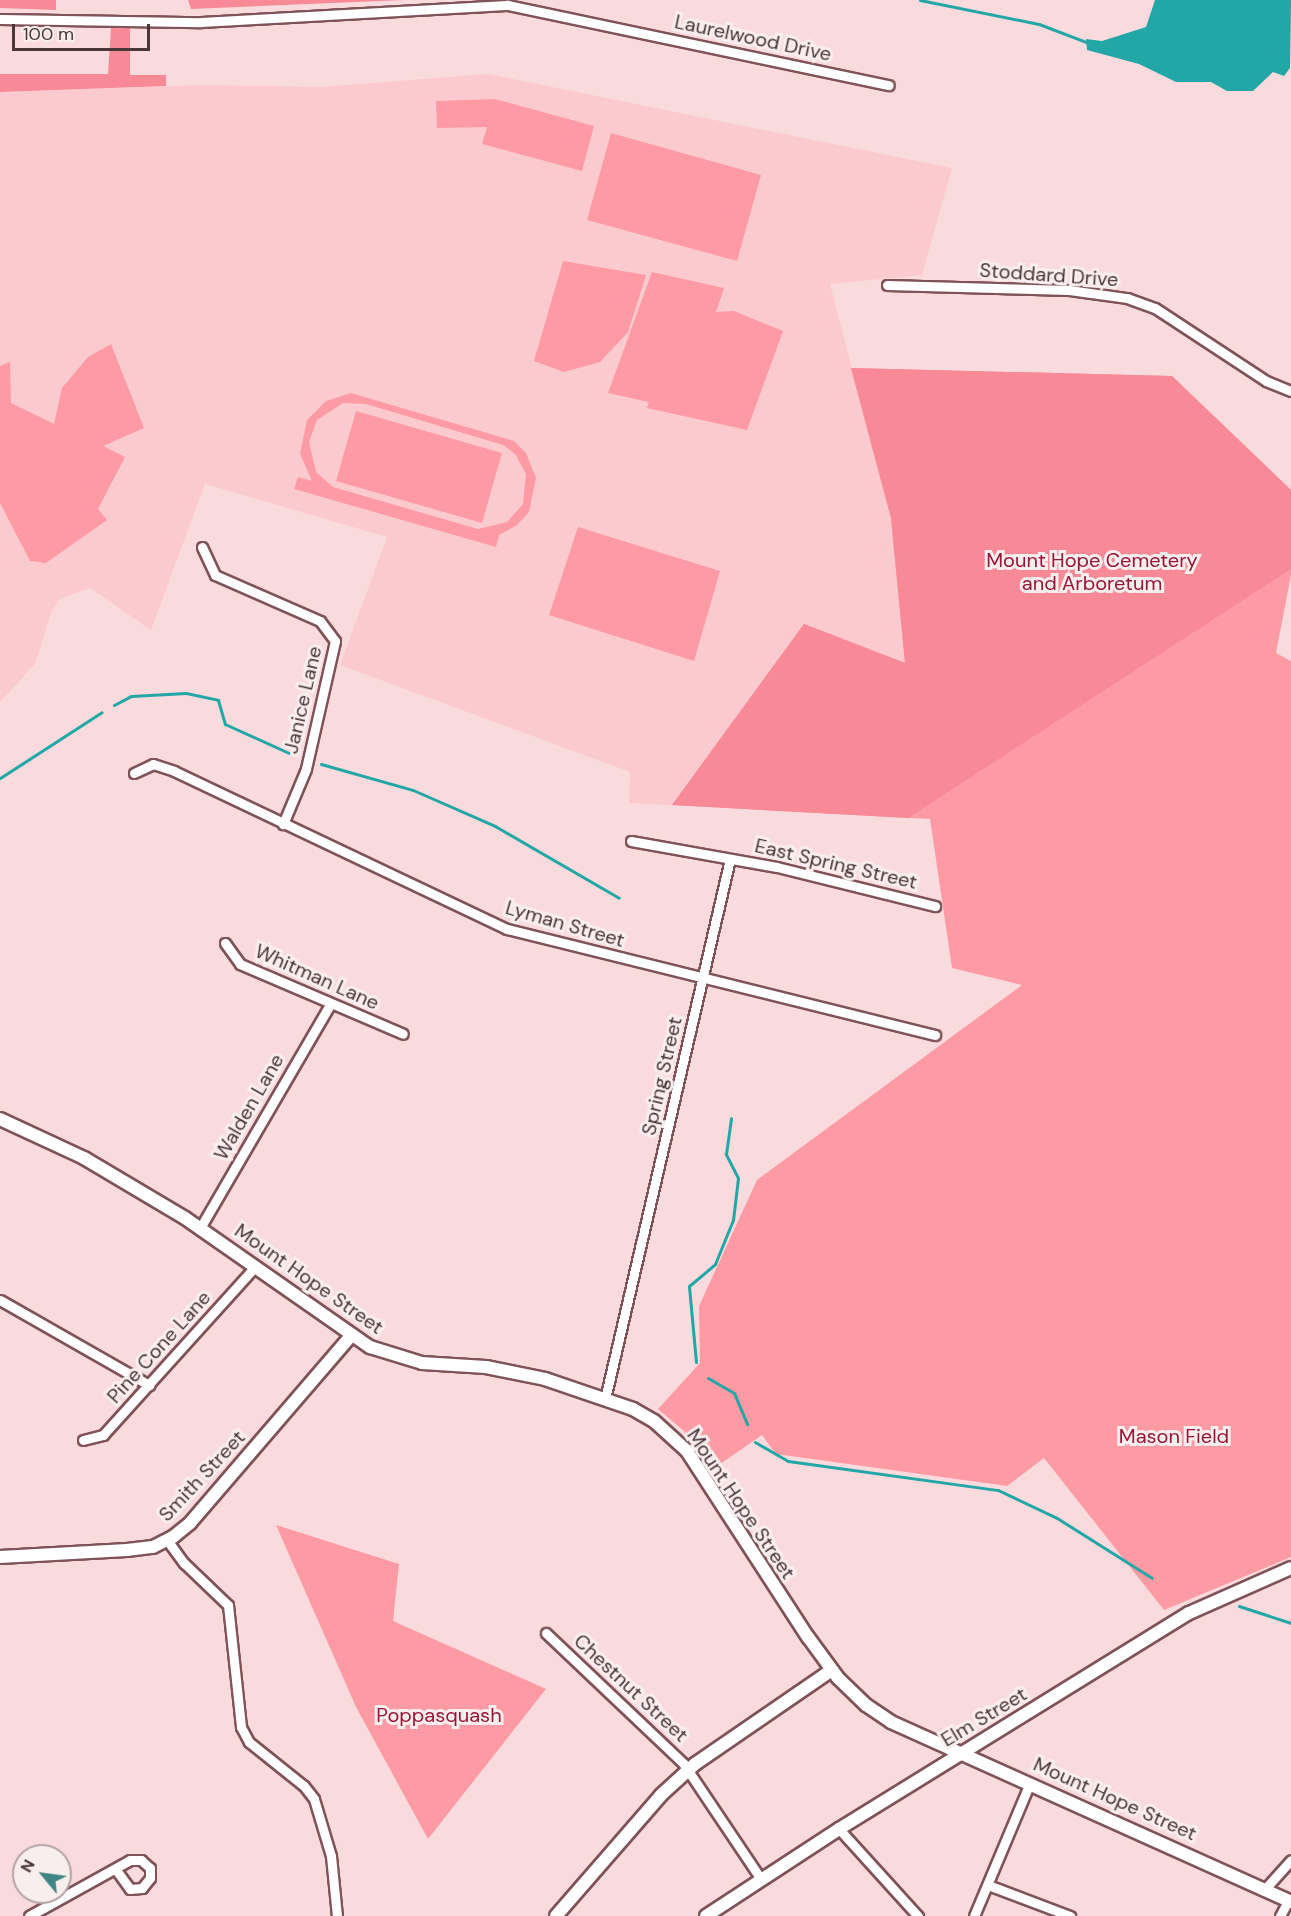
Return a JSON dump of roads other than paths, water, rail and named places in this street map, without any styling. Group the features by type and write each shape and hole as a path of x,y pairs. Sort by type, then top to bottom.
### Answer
{"street":[{"name":"Laurelwood Drive","path":"0,19 201,22 508,5 890,85"},
{"name":"Stoddard Drive","path":"887,285 1069,290 1127,298 1173,319 1247,369 1291,391"},
{"name":"Janice Lane","path":"202,547 215,575 320,621 335,641 306,769 283,824"},
{"name":"Lyman Street","path":"134,773 153,764 174,771 507,929 703,980 935,1035"},
{"path":"632,841 730,859"},
{"name":"Spring Street","path":"605,1399 730,859"},
{"name":"East Spring Street","path":"730,859 934,906"},
{"name":"Whitman Lane","path":"225,943 240,964 330,1005 403,1034"},
{"name":"Walden Lane","path":"200,1228 330,1005"},
{"name":"Mount Hope Street","path":"0,1119 84,1158 200,1228 351,1336 396,1358 516,1372 605,1399 654,1421 687,1452 776,1592 832,1670 866,1705 891,1722 1290,1901"},
{"name":"Pine Cone Lane","path":"83,1440 103,1435 255,1267"},
{"path":"0,1300 149,1385"},
{"name":"Smith Street","path":"0,1557 127,1550 153,1547 167,1540 190,1523 351,1336"},
{"path":"167,1540 184,1563 228,1605 241,1727 249,1742 304,1786 314,1799 331,1856 338,1916"},
{"name":"Elm Street","path":"706,1916 839,1829 1189,1613 1291,1568"},
{"name":"Chestnut Street","path":"546,1634 683,1763 686,1772"},
{"name":"Chestnut Street","path":"556,1916 661,1795 686,1772 832,1670"},
{"path":"686,1772 761,1879"},
{"path":"974,1916 1030,1783"},
{"path":"839,1829 918,1916"},
{"path":"1264,1890 1291,1860"},
{"path":"29,1916 116,1870"},
{"path":"988,1885 1070,1916"},
{"path":"1281,1916 1290,1901"}],"water":[{"path":"1155,0 1291,0 1290,68 1284,76 1273,72 1253,91 1227,91 1211,82 1176,82 1139,64 1087,50 1086,39 1102,41 1146,27"}],"waterway":[{"path":"920,0 1039,24 1086,42"},
{"path":"114,705 131,696 186,693 218,700 225,724 291,754"},
{"path":"0,778 102,712"},
{"path":"321,764 413,790 495,826 619,898"},
{"path":"696,1362 689,1286 715,1264 733,1220 738,1178 726,1154 731,1118"},
{"path":"708,1378 734,1393 747,1424"},
{"path":"755,1442 788,1461 998,1490 1057,1518 1152,1578"},
{"path":"1239,1606 1291,1623"}],"park label":[{"name":"Mount Hope Cemetery and Arboretum","path":"1092,572"},
{"name":"Mason Field","path":"1174,1436"},
{"name":"Poppasquash","path":"439,1715"}]}
